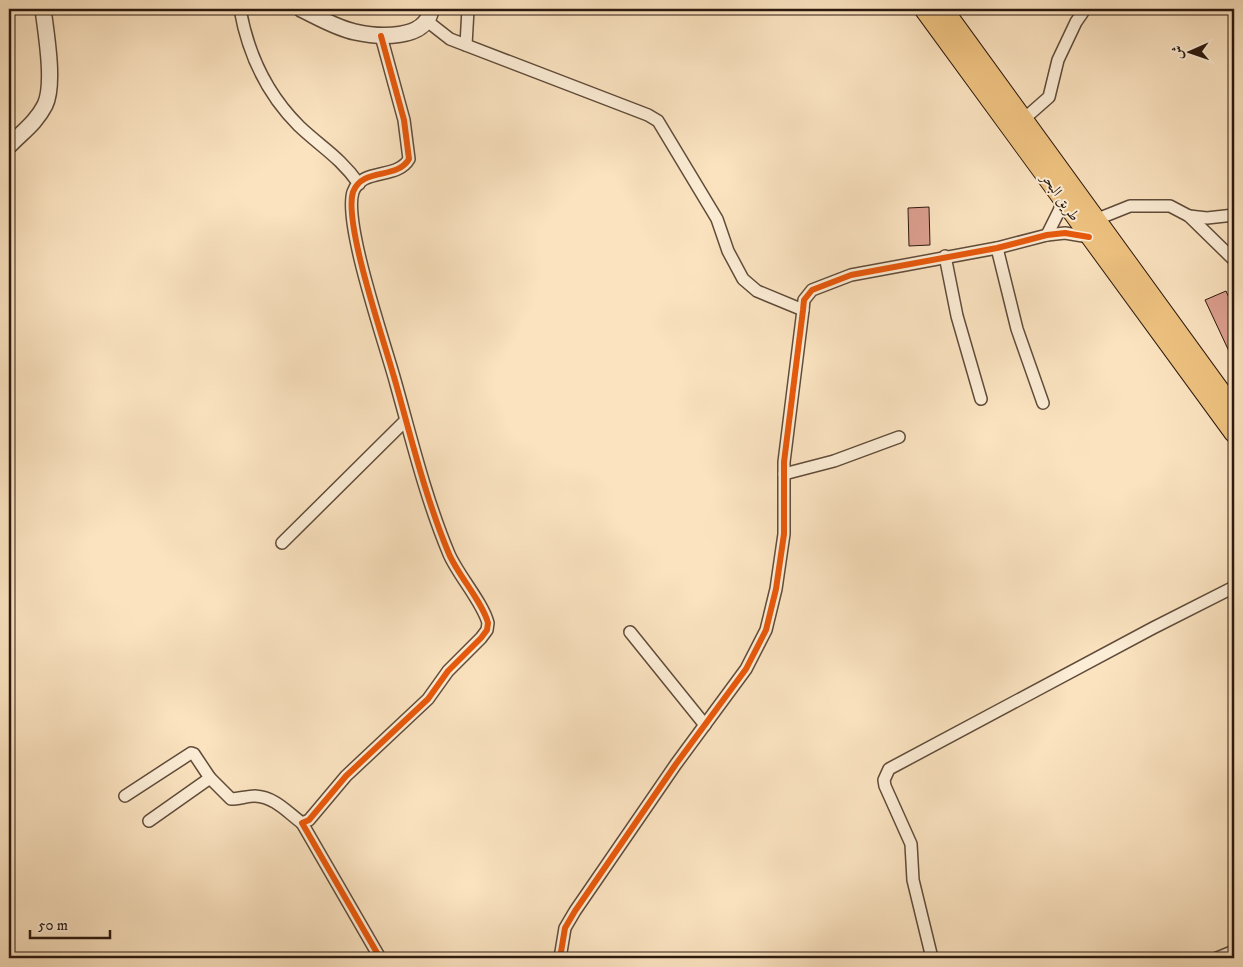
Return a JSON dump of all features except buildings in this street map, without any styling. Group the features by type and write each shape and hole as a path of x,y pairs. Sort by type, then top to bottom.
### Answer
{"highway":[{"name":"طريق البحر","path":"924,9 1063,198 1092,228"},
{"name":"طريق البحر","path":"943,9 1024,119 1092,228 1184,351 1234,410"},
{"name":"طريق البحر","path":"1184,351 1234,433"}],"street":[{"path":"9,146 26,130 46,104 49,84 43,9"},
{"path":"240,9 256,66 268,89 299,126 345,164 359,184"},
{"path":"301,9 354,32 381,36 415,30 429,15 450,39 658,121 717,219 728,252 743,279 757,291 803,310"},
{"path":"466,45 468,9"},
{"path":"1024,119 1049,97 1061,52 1085,9"},
{"path":"302,823 309,820 346,776 428,699 448,671 469,652 487,630 487,619 458,573 438,528 405,422 355,235 351,201 354,190 370,176 401,169 409,159 404,120 381,36"},
{"path":"1047,234 1059,211 1063,198"},
{"path":"560,958 565,928 575,911 746,669 758,650 766,630 776,590 784,534 784,474 803,310 807,295 818,287 851,275 996,248 1047,234 1092,228 1120,210 1144,205 1170,206 1189,216 1234,260"},
{"path":"1189,216 1207,218 1234,215"},
{"path":"996,248 1017,329 1043,403"},
{"path":"945,256 961,331 981,399"},
{"path":"282,543 405,422"},
{"path":"784,474 834,461 899,437"},
{"path":"932,958 913,880 913,850 885,786 885,774 896,764 1160,624 1234,588"},
{"path":"630,632 705,725"},
{"path":"125,796 191,753 194,754 210,778 231,799 253,796 266,797 274,801 302,823 380,958"},
{"path":"149,821 210,778"},
{"path":"1217,958 1234,951"}],"cycle path":[{"path":"380,958 302,823 309,820 346,776 428,699 448,671 481,638 487,630 488,623 481,607 449,554 433,512 367,286 354,230 353,192 357,184 372,176 396,170 409,159 404,120 381,36"},
{"path":"560,958 565,928 575,911 676,764 746,669 766,630 776,589 784,534 784,462 804,300 812,290 851,275 997,248 1047,235 1065,233 1089,237"}]}
